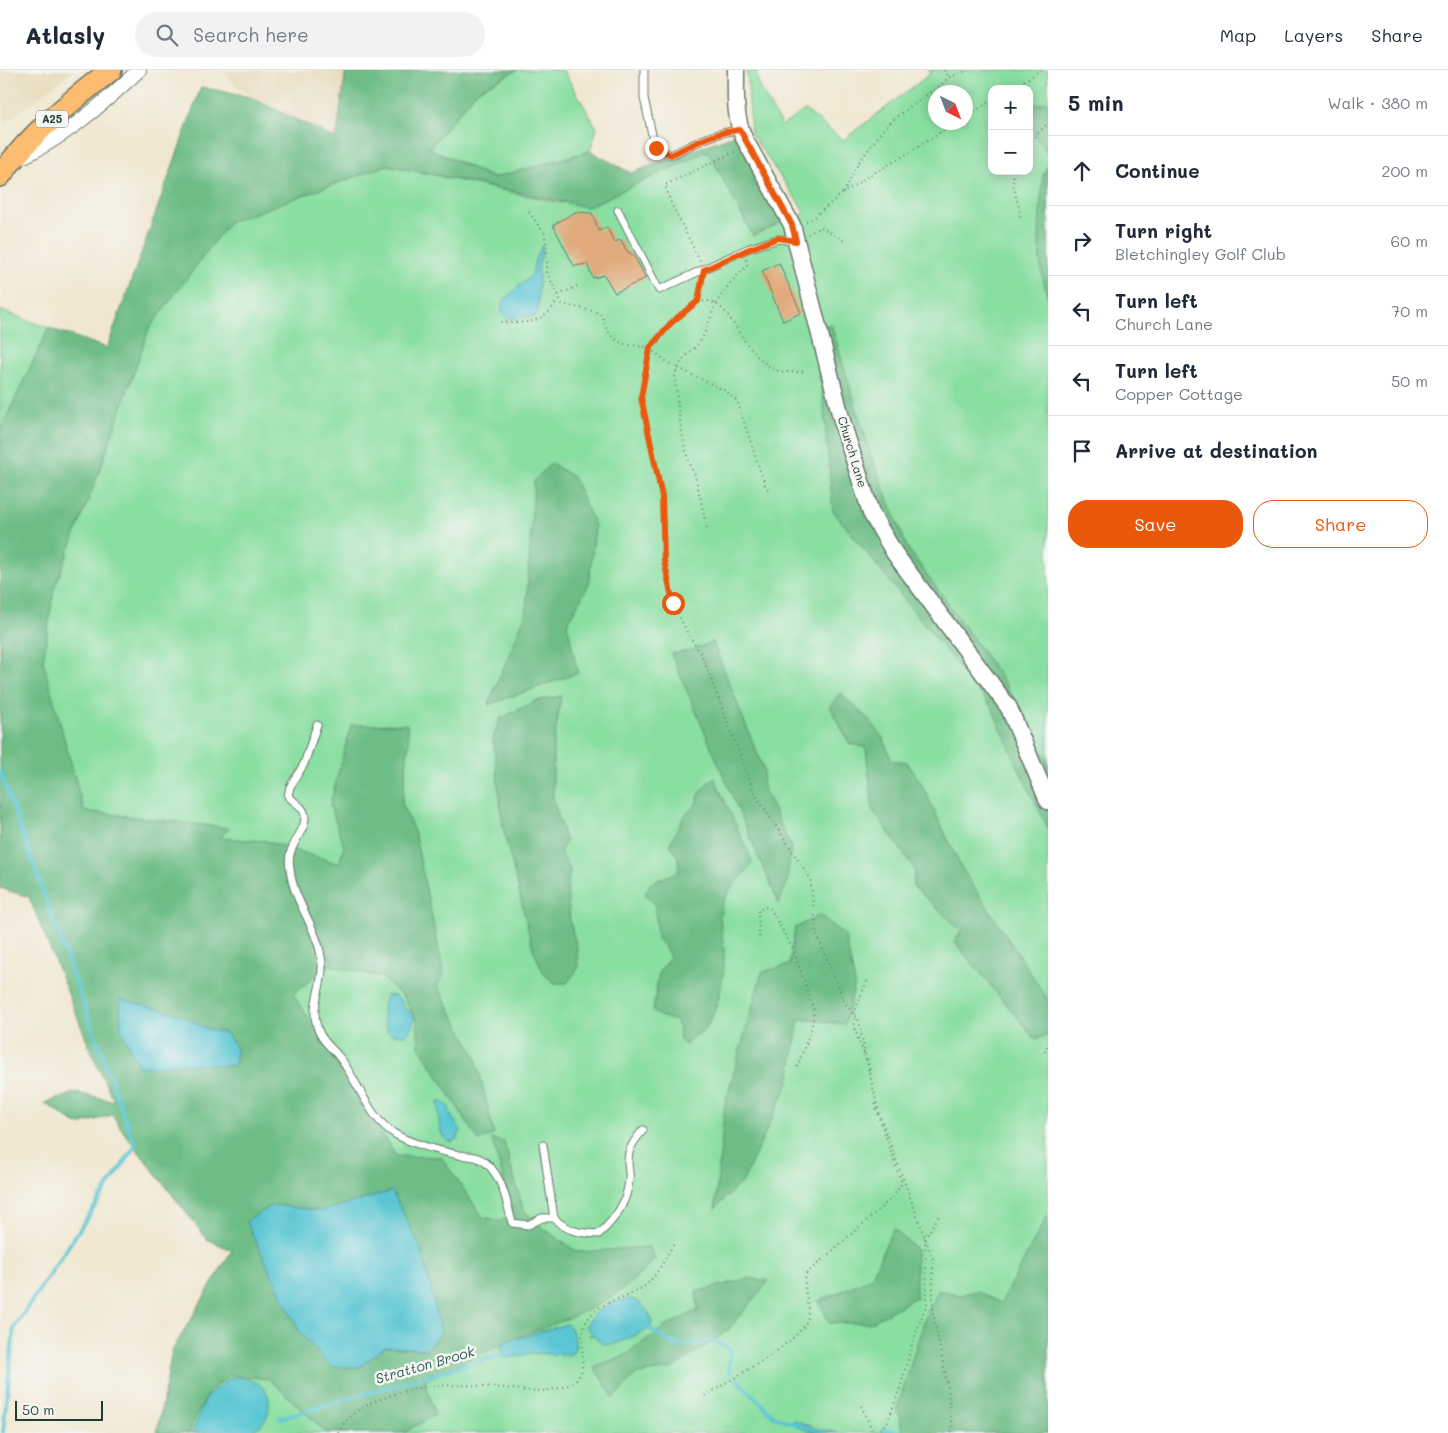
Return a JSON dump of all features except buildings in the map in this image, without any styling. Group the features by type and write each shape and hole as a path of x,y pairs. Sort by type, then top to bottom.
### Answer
{"main road":[{"name":"A25","path":"5,169 66,104 111,70"}],"street":[{"path":"5,169 36,151 105,103 139,70"},
{"name":"Church Lane","path":"736,70 736,116 740,130 794,233 843,425 871,513 895,554 1009,708 1048,801"}],"lane":[{"path":"644,70 644,98 656,148 671,155 711,135 740,130"},
{"path":"618,210 659,290 747,250 794,233"},
{"path":"317,725 304,764 290,787 288,796 304,811 305,819 290,853 290,866 292,882 312,927 322,964 322,984 316,996 315,1010 319,1033 344,1063 378,1120 394,1134 459,1155 478,1158 491,1169 497,1179 506,1198 512,1223 528,1225 542,1218 554,1218"},
{"path":"542,1145 554,1218 561,1226 570,1230 599,1234 618,1214 629,1182 629,1152 632,1144 643,1130"}],"path":[{"path":"944,70 949,77"},
{"path":"843,193 859,162 895,118 949,77 968,70"},
{"path":"1017,85 1041,70"},
{"path":"973,112 988,103"},
{"path":"1033,140 1048,123"},
{"path":"794,233 843,193 943,130"},
{"path":"696,303 704,270 671,203 665,185 741,149"},
{"path":"1014,175 1013,183 1021,220"},
{"path":"529,212 544,233 547,246 547,272 562,304 597,312 602,316 607,330 620,343 649,348 670,364 726,391 737,401 765,485 770,492"},
{"path":"707,528 695,475 687,455 675,374 677,367 684,357 702,340 716,304 727,286 748,266"},
{"path":"500,322 520,323 543,317 556,302 558,296 580,285"},
{"path":"806,371 778,371 768,366 743,339 724,310 712,301 704,300 696,303 671,323 649,348 641,397 662,497 664,560 673,603 688,634 702,656 755,794 810,878 816,935 845,1003 858,1021 880,1116 933,1259 933,1314 948,1388 952,1431 950,1433"},
{"path":"759,937 758,910 765,906 770,908 792,949 814,1011 812,1027 796,1070"},
{"path":"865,1055 854,1029 854,1009 869,978"},
{"path":"1045,1052 1048,1043"},
{"path":"705,1396 782,1348 795,1337 807,1321 808,1311 804,1281 806,1274 891,1198 902,1184 876,1109 873,1087"},
{"path":"877,1433 888,1421 927,1303 925,1238 939,1216"},
{"path":"338,1433 343,1422 360,1408 412,1388 445,1385 484,1386 545,1392 570,1385 578,1378 584,1366 581,1344 584,1326 590,1316 612,1300 624,1297 647,1283 675,1242"},
{"path":"860,1406 869,1422 872,1433"}],"shaded area":[{"path":"0,70 74,70 5,123"},
{"path":"220,70 346,70 336,139 250,97"}],"green space":[{"path":"346,70 517,70 478,90 429,148 493,178 590,151 631,173 737,134 775,205 780,223 753,236 708,151 587,207 388,165 229,222 149,329 98,475 54,589 43,661 84,811 229,828 220,838 266,841 339,864 344,847 330,805 351,725 407,724 409,741 402,804 414,831 444,975 437,986 475,1055 494,1134 479,1141 419,1046 417,1021 403,997 382,977 329,965 293,994 396,1156 441,1157 483,1217 498,1220 514,1217 492,1139 504,1142 523,1209 540,1226 577,1252 649,1247 655,1258 623,1289 607,1300 571,1317 512,1340 425,1380 435,1415 403,1433 327,1433 269,1379 230,1375 210,1390 196,1415 189,1433 157,1433 172,1351 232,1250 207,1239 112,1115 78,1125 45,1103 75,1093 114,1101 98,1068 29,897 0,888 0,431 49,328 107,348 201,87 250,97 336,139","holes":["273,1205 323,1211 441,1333 428,1349 385,1347 360,1367"]},
{"path":"517,70 563,70 597,128 590,151 493,178 429,148 478,90"},
{"path":"747,70 756,70 759,87 782,126 805,110 843,140 930,74 928,70 1048,70 1048,1433 157,1433 172,1355 232,1250 207,1239 112,1115 78,1125 45,1103 75,1093 114,1101 246,1221 300,1333 348,1391 462,1355 447,1236 67,834 34,653 86,450 209,185 388,165 560,203 737,134 797,218 805,212 751,134"},
{"path":"1048,101 1048,153 1033,132 1033,106"},
{"path":"1048,165 1048,297 1041,267 1039,236 1043,175"},
{"path":"0,310 49,328 0,431"},
{"path":"831,324 870,453 907,547 1003,680 1026,718 1048,763 1048,828 992,708 833,511 822,387 809,330"},
{"path":"551,463 573,477 595,526 589,584 567,624 578,673 488,705 526,613 534,481"},
{"path":"713,642 764,771 762,784 791,847 787,882 779,904 671,654 692,650"},
{"path":"840,693 871,721 884,740 891,760 907,762 921,783 961,867 1048,1000 1048,1035 1035,1039 954,941 962,931 913,886 915,870 873,810 866,748 849,743 830,706"},
{"path":"561,696 553,748 553,799 566,842 560,851 570,870 567,888 570,922 577,948 578,969 567,983 555,983 544,974 533,949 503,827 493,739 500,719 535,701"},
{"path":"714,777 752,861 751,865 729,892 721,908 720,920 724,961 722,983 717,1004 709,1024 703,1032 694,1035 686,1045 680,1040 676,1021 659,1016 653,1011 659,972 670,957 665,947 657,939 655,904 645,894 651,883 679,871 678,857 670,844 684,816 695,806 701,791"},
{"path":"820,915 845,936 855,983 845,1024 799,1019 789,1082 743,1181 715,1209 725,1104 762,972 789,965 795,928"},
{"path":"1048,1215 1048,1433 903,1433 897,1409 927,1312 939,1290 960,1295 976,1291 1001,1303"},
{"path":"893,1228 916,1249 916,1297 870,1323 829,1323 819,1301 871,1278"},
{"path":"749,1278 769,1281 726,1332 672,1369 636,1374 614,1398 594,1367 625,1355 666,1326 698,1310 696,1292"}],"water":[{"path":"542,246 538,269 538,312 535,316 507,319 502,314 502,305 506,298 532,275 535,260"},
{"path":"387,995 398,998 404,1008 413,1015 413,1024 406,1035 391,1034 387,1031 383,1013"},
{"path":"120,999 178,1014 210,1030 227,1033 236,1049 235,1066 184,1064 139,1067 121,1029"},
{"path":"438,1101 448,1106 453,1119 461,1130 457,1139 451,1142 446,1140 441,1131"},
{"path":"392,1191 422,1251 441,1333 426,1349 385,1347 360,1367 331,1367 300,1333 246,1221 273,1205 323,1211"},
{"path":"629,1299 640,1303 649,1314 652,1322 651,1329 613,1344 602,1343 594,1335 589,1336 592,1333 585,1327 595,1313 612,1303"},
{"path":"567,1324 572,1330 574,1338 575,1346 573,1353 567,1355 532,1353 509,1358 504,1357 501,1346 507,1341"},
{"path":"236,1377 260,1385 267,1393 269,1408 263,1422 250,1433 192,1433 205,1400 213,1390 221,1386 227,1379"},
{"path":"794,1420 818,1429 840,1433 808,1431 791,1423"}],"waterway":[{"path":"0,772 135,1146 14,1328 3,1433"},
{"name":"Stratton Brook","path":"647,1329 651,1329 669,1342 682,1346 711,1340 730,1349 730,1373"},
{"name":"Stratton Brook","path":"281,1418 508,1353"},
{"name":"Stratton Brook","path":"737,1380 774,1416 795,1424"},
{"name":"Stratton Brook","path":"883,1430 905,1433"}],"route":[{"path":"656,148 671,155 711,135 740,130 792,225 796,241 778,238 704,270 698,301 671,323 650,348 641,397 662,497 664,560 673,603"}]}
